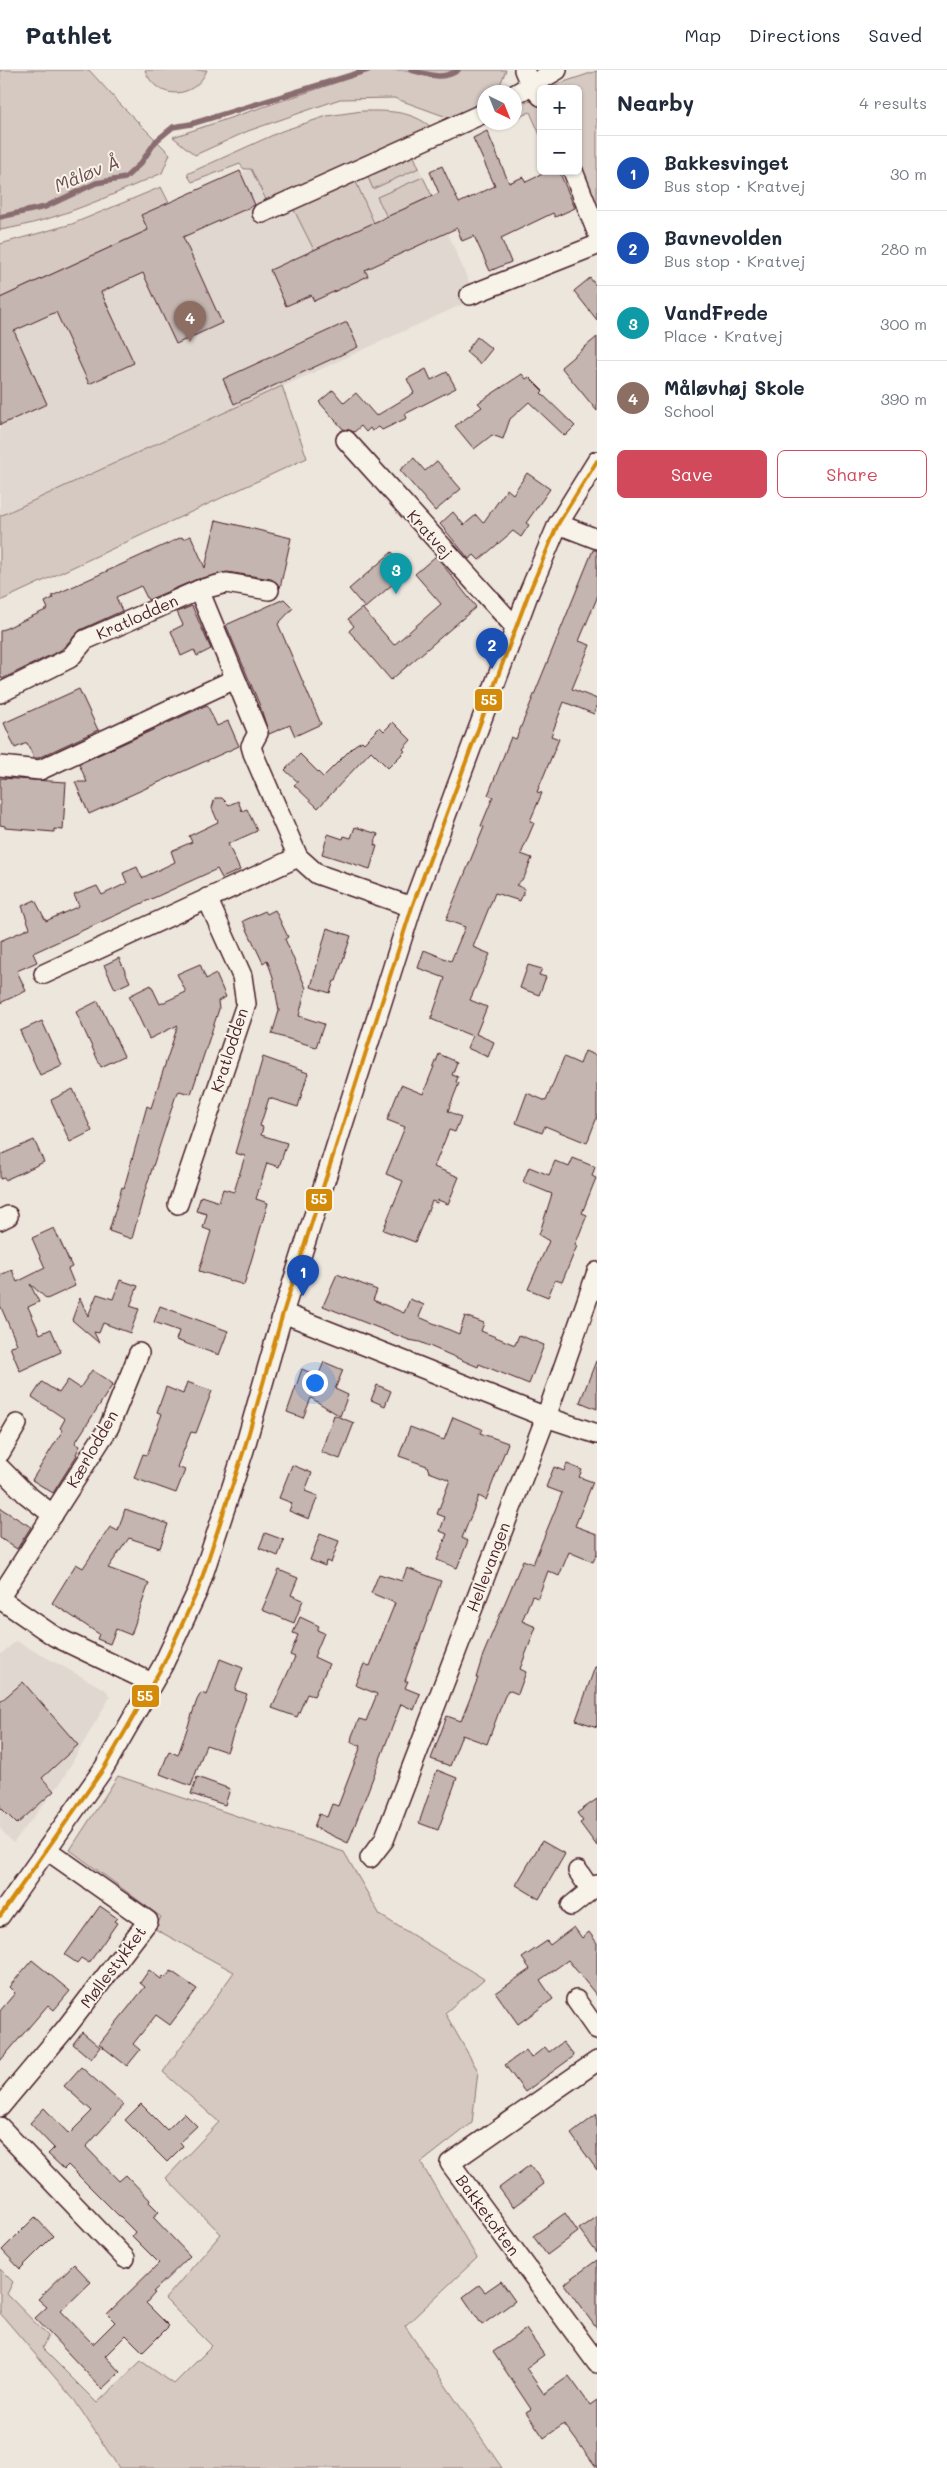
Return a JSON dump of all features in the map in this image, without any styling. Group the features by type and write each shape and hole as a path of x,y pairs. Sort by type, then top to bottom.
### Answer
{"street":[{"path":"527,86 557,70"},
{"path":"262,213 477,116"},
{"path":"575,175 597,232"},
{"path":"470,295 597,245"},
{"name":"Kratvej","path":"346,440 515,627"},
{"path":"0,1916 104,1768 163,1665 206,1570 244,1450 283,1313 412,907 515,627 558,524 597,461"},
{"path":"558,524 597,539"},
{"name":"Kratlodden","path":"0,693 70,658 85,640 199,590 226,583 269,590"},
{"name":"Kratlodden","path":"199,590 258,733 251,746 252,753 298,857 317,874 412,907"},
{"path":"0,766 40,770 235,679"},
{"path":"44,974 298,857"},
{"name":"Kratlodden","path":"178,1204 246,1004 242,976 207,898"},
{"name":"Hellevangen","path":"370,1858 384,1840 546,1417 597,1272"},
{"path":"283,1313 546,1417 597,1434"},
{"name":"Kærlodden","path":"139,1353 109,1427 53,1515 3,1606 54,1636 152,1683"},
{"path":"0,1453 17,1424"},
{"path":"0,1468 26,1494 53,1515"},
{"name":"Møllestykket","path":"0,2107 66,2028 148,1921 47,1850"},
{"path":"571,1906 594,1887 578,1871"},
{"path":"576,2000 597,2030"},
{"name":"Bakketoften","path":"597,2061 450,2163 597,2363"},
{"path":"0,2127 125,2258"}],"shaded area":[{"path":"0,70 89,70 170,154 162,173 103,199 62,214 42,221 0,230"},
{"path":"145,70 207,70 194,87 176,93 166,92 158,87 150,80"},
{"path":"374,70 506,70 500,85 477,85 477,108 455,120 394,98 340,99 248,131 195,155 173,137"},
{"path":"597,71 597,220 581,175 582,85 555,85"},
{"path":"530,101 537,104 537,128 530,112 522,116 522,104"},
{"path":"362,111 407,114 431,127 268,204 251,169 244,169 240,164 192,182 187,174 282,131 327,116"},
{"path":"413,154 476,298 0,516 0,280 251,169 268,204"},
{"path":"413,154 419,168 373,189 367,175"},
{"path":"423,177 432,196 387,217 377,197"},
{"path":"356,182 374,223 314,250 293,208"},
{"path":"161,187 169,203 148,230 0,298 0,244 72,224"},
{"path":"282,386 307,458 0,601 0,516"},
{"path":"16,1641 106,1690 110,1697 59,1785 13,1843 0,1828 0,1655"},
{"path":"118,1776 344,1852 380,1915 484,1979 445,2013 478,2071 472,2123 421,2163 477,2258 405,2326 502,2468 119,2468 75,2401 0,2313 0,2269 13,2282 7,2294 48,2336 42,2348 97,2403 141,2361 174,2384 212,2346 165,2299 221,2234 166,2178 219,2122 163,2072 234,1972 155,1929 161,1917 70,1850"}],"building":[{"path":"487,131 509,183 523,177 526,182 541,175 561,175 575,208 555,217 553,213 501,238 511,262 490,271 474,236 462,241 457,228 365,270 368,276 314,301 311,295 286,306 270,270 439,193 430,172 442,166 459,203 495,186 473,138"},
{"path":"240,171 255,205 183,237 222,323 176,344 143,273 101,292 134,363 89,384 56,312 14,331 47,404 0,425 0,298 148,230 141,215"},
{"path":"590,278 597,287 597,320 574,291"},
{"path":"347,322 358,347 234,404 223,379"},
{"path":"477,337 492,349 480,364 466,352"},
{"path":"597,337 597,411 561,367"},
{"path":"426,369 431,380 447,372 456,388 405,414 407,418 382,430 379,427 372,431 370,428 366,432 361,426 354,432 343,429 319,402 333,390 344,403 356,393 376,416 414,393 407,379"},
{"path":"522,374 526,379 529,377 543,391 541,393 575,426 565,436 529,402 510,419 503,439 492,435 474,449 455,426 482,407 478,403"},
{"path":"414,458 425,471 437,461 461,489 435,511 400,470"},
{"path":"527,473 550,489 526,523 529,525 521,537 513,531 479,560 474,555 469,559 440,524 453,512 464,525 476,515 483,523 507,489 513,494"},
{"path":"216,520 291,538 280,588 271,579 227,572 195,580 148,600 141,586 116,597 122,611 80,630 61,650 2,679 0,674 0,631 48,609 45,602 53,598 52,596 182,537 183,539 191,536 205,568"},
{"path":"593,550 597,550 597,598 579,641 590,645 572,689 597,699 597,706 594,714 564,702 551,736 559,739 537,792 542,793 530,821 534,823 521,854 532,858 524,878 516,885 525,889 520,901 495,893 473,947 490,954 470,1000 487,1007 476,1034 494,1042 488,1057 467,1048 472,1036 431,1019 445,978 418,968 424,950 451,961 465,927 446,920 484,827 481,826 493,797 488,795 511,737 516,739"},
{"path":"392,552 408,571 365,608 349,589"},
{"path":"436,556 476,607 391,680 349,631 354,626 348,619 362,608 394,645 441,604 415,574"},
{"path":"284,599 293,608 278,624 321,724 295,736 290,725 269,734 260,706 226,625"},
{"path":"192,606 211,649 197,656 194,650 181,656 171,631 183,625 177,612"},
{"path":"79,689 98,730 38,758 34,758 27,743 15,748 4,723"},
{"path":"207,705 217,726 228,721 239,746 89,814 75,782 87,782 79,764"},
{"path":"393,722 411,740 403,749 405,751 388,768 371,751 318,808 294,785 298,782 285,770 300,754 323,777 355,745 362,741 364,743 380,727 384,731"},
{"path":"0,778 66,782 63,830 54,829 54,832 5,828 5,826 0,825"},
{"path":"215,798 222,798 229,805 238,801 242,811 247,809 257,831 228,844 240,870 222,878 217,869 33,953 37,962 17,971 26,991 0,1003 0,941 30,928 22,906 35,900 46,921 79,906 74,895 97,886 102,895 127,883 123,873 137,867 142,878 175,862 171,851 192,842 189,836 218,822 212,808"},
{"path":"355,827 378,834 374,845 377,846 370,869 322,854 328,834 343,839 344,836 351,838"},
{"path":"275,910 288,937 285,939 306,988 299,1016 324,1024 316,1047 272,1034 279,1011 273,977 267,960 263,963 243,921 265,911 267,914"},
{"path":"327,928 351,936 330,993 311,987"},
{"path":"119,958 130,982 115,989 104,965"},
{"path":"200,964 206,979 216,974 226,997 218,1001 219,1009 191,1094 179,1091 175,1098 144,1194 132,1239 109,1231 122,1187 124,1188 147,1106 151,1108 178,1025 149,1039 129,996 151,985 160,1004 186,992 177,974"},
{"path":"528,965 542,969 539,975 546,977 539,995 520,988"},
{"path":"98,1001 124,1056 101,1067 76,1012"},
{"path":"42,1021 62,1065 40,1075 20,1031"},
{"path":"585,1051 597,1056 597,1117 587,1143 545,1126 542,1133 516,1123 527,1093 546,1101 564,1057 580,1064"},
{"path":"439,1054 457,1062 452,1075 458,1077 456,1082 459,1083 448,1111 461,1117 455,1132 449,1130 434,1167 459,1177 448,1204 438,1200 437,1203 432,1201 415,1242 383,1230 403,1181 386,1174 405,1127 387,1120 401,1085 423,1094"},
{"path":"263,1057 308,1073 298,1107 269,1098 260,1126 263,1127 261,1135 287,1143 279,1167 267,1163 256,1199 268,1203 244,1285 199,1271 211,1231 203,1228 207,1214 196,1211 201,1196 219,1202 223,1189 234,1192 245,1156 235,1153"},
{"path":"73,1089 92,1131 70,1142 51,1100"},
{"path":"34,1140 44,1162 5,1180 4,1178 0,1179 0,1155"},
{"path":"573,1158 595,1167 592,1176 596,1178 582,1213 587,1215 575,1245 577,1246 562,1282 555,1280 548,1297 528,1289 549,1241 539,1235 552,1194 523,1182 529,1167 549,1175 555,1161 569,1167"},
{"path":"54,1228 72,1267 68,1269 75,1286 47,1299 30,1284 39,1302 28,1307 40,1334 51,1329 61,1352 20,1371 10,1347 17,1344 0,1305 0,1275 12,1270 17,1282 45,1268 32,1238"},
{"path":"337,1274 377,1290 373,1300 404,1313 410,1299 424,1305 419,1317 459,1334 465,1316 484,1323 481,1331 515,1345 519,1335 544,1345 529,1384 479,1364 478,1367 420,1342 409,1340 323,1306"},
{"path":"120,1280 138,1286 130,1306 139,1309 130,1333 103,1323 99,1333 94,1332 99,1343 72,1320 80,1298 88,1316 97,1294 113,1299"},
{"path":"160,1306 228,1331 219,1355 176,1340 179,1331 154,1322"},
{"path":"597,1361 597,1409 580,1402"},
{"path":"324,1362 343,1370 335,1389 348,1395 340,1416 311,1398 303,1418 287,1412 302,1369 318,1376"},
{"path":"92,1370 113,1384 75,1443 80,1446 77,1455 53,1493 32,1480 63,1430 60,1428 65,1419 32,1397 42,1382 59,1393 68,1380 80,1388"},
{"path":"187,1382 212,1391 196,1433 191,1432 177,1467 185,1470 176,1493 134,1478 143,1454 147,1455 162,1414 157,1412 166,1387 183,1394"},
{"path":"377,1385 391,1391 385,1406 371,1400"},
{"path":"334,1415 354,1423 340,1459 321,1452"},
{"path":"453,1417 482,1429 480,1433 508,1443 486,1500 479,1496 462,1538 468,1541 457,1568 437,1560 447,1534 440,1531 445,1517 437,1514 450,1480 429,1472 427,1466 399,1456 410,1427 444,1440"},
{"path":"567,1464 582,1470 579,1477 593,1482 575,1526 597,1534 597,1553 593,1562 569,1552 559,1576 548,1571 538,1598 532,1596 522,1621 536,1627 520,1669 526,1672 518,1694 508,1690 487,1744 462,1735 450,1766 431,1759 447,1716 461,1721 478,1678 476,1678 483,1655 523,1560 533,1564 562,1493 546,1487 554,1467 564,1471"},
{"path":"292,1465 312,1473 305,1491 318,1496 309,1519 289,1511 292,1503 279,1498"},
{"path":"0,1508 31,1527 17,1549 0,1538"},
{"path":"125,1509 168,1524 160,1548 129,1538 108,1568 149,1583 131,1635 116,1629 110,1644 97,1639 99,1634 52,1603 76,1564 83,1568 110,1527 118,1531"},
{"path":"265,1533 284,1540 278,1556 259,1548"},
{"path":"320,1534 339,1541 331,1563 326,1561 325,1566 310,1560"},
{"path":"407,1568 441,1581 405,1681 408,1681 405,1688 420,1694 414,1710 401,1704 348,1843 314,1827 319,1814 327,1817 332,1804 338,1806 361,1746 351,1742 352,1736 359,1719 366,1721 377,1694 355,1685 364,1664 370,1666 395,1603 371,1593 379,1574 402,1581"},
{"path":"279,1570 298,1578 291,1595 303,1600 294,1623 262,1610"},
{"path":"300,1617 319,1626 317,1630 324,1633 314,1657 329,1664 314,1696 307,1694 297,1717 272,1708 295,1657 290,1655 298,1635 293,1633"},
{"path":"220,1659 243,1668 235,1690 247,1694 227,1752 206,1745 191,1786 160,1774 169,1751 178,1755 197,1700 201,1693 207,1695"},
{"path":"595,1667 597,1667 597,1727 576,1720"},
{"path":"23,1682 78,1745 42,1778 54,1791 17,1824 0,1807 0,1702"},
{"path":"437,1770 457,1778 438,1830 419,1823"},
{"path":"197,1777 230,1789 225,1805 191,1794"},
{"path":"597,1799 597,1846 580,1823 583,1821 577,1813"},
{"path":"542,1841 565,1854 539,1899 516,1885"},
{"path":"100,1906 117,1918 114,1921 117,1923 89,1963 81,1958 77,1963 65,1955"},
{"path":"574,1927 582,1938 589,1932 597,1943 597,1996 568,1960 540,1980 553,1999 518,2024 496,1993 530,1969 522,1958 547,1941 550,1945"},
{"path":"32,1960 70,1991 54,2010 48,2005 0,2061 0,2011 15,1993 9,1987"},
{"path":"149,1970 161,1979 163,1976 165,1978 171,1971 197,1989 170,2025 156,2015 133,2044 140,2050 127,2066 99,2044 145,1987 140,1983"},
{"path":"82,2032 100,2047 91,2059 73,2044"},
{"path":"563,2042 574,2056 525,2092 505,2065 526,2050 531,2058 545,2047 549,2052"},
{"path":"81,2067 124,2105 86,2147 119,2181 126,2175 150,2200 149,2202 159,2212 153,2217 190,2256 153,2292 155,2293 146,2303 169,2326 143,2352 126,2335 105,2356 120,2372 102,2389 35,2318 47,2307 38,2299 74,2264 91,2282 61,2311 93,2344 115,2322 107,2314 159,2263 132,2236 135,2232 68,2165 64,2169 48,2154 54,2148 30,2123 44,2108 69,2134 92,2111 64,2086"},
{"path":"141,2104 167,2130 184,2113 197,2126 180,2142 183,2146 167,2162 125,2120"},
{"path":"597,2114 597,2170 571,2134"},
{"path":"530,2165 544,2184 513,2207 499,2188"},
{"path":"565,2213 578,2232 547,2255 533,2236"},
{"path":"597,2216 597,2253 579,2229"},
{"path":"35,2217 53,2236 20,2269 2,2250"},
{"path":"597,2260 597,2329 564,2284"},
{"path":"501,2281 515,2301 482,2325 463,2297 479,2285 485,2292"},
{"path":"526,2329 544,2355 526,2368 544,2394 569,2376 590,2405 597,2400 597,2468 564,2424 544,2438 526,2412 531,2409 493,2352"}],"waterway":[{"name":"Måløv Å","path":"0,217 45,207 96,183 125,178 141,163 156,141 173,127 191,124 368,70"},
{"name":"Måløv Å","path":"411,70 441,76 458,70"}],"transit line":[{"name":"55","path":"0,1916 104,1768 163,1665 198,1590 244,1450 283,1313 412,907 528,595 558,524 597,461"}],"place":[{"name":"Måløvhøj Skole","path":"190,342"},
{"name":"VandFrede","path":"396,594"},
{"name":"Bavnevolden","path":"492,669"},
{"name":"Bakkesvinget","path":"303,1296"}]}
